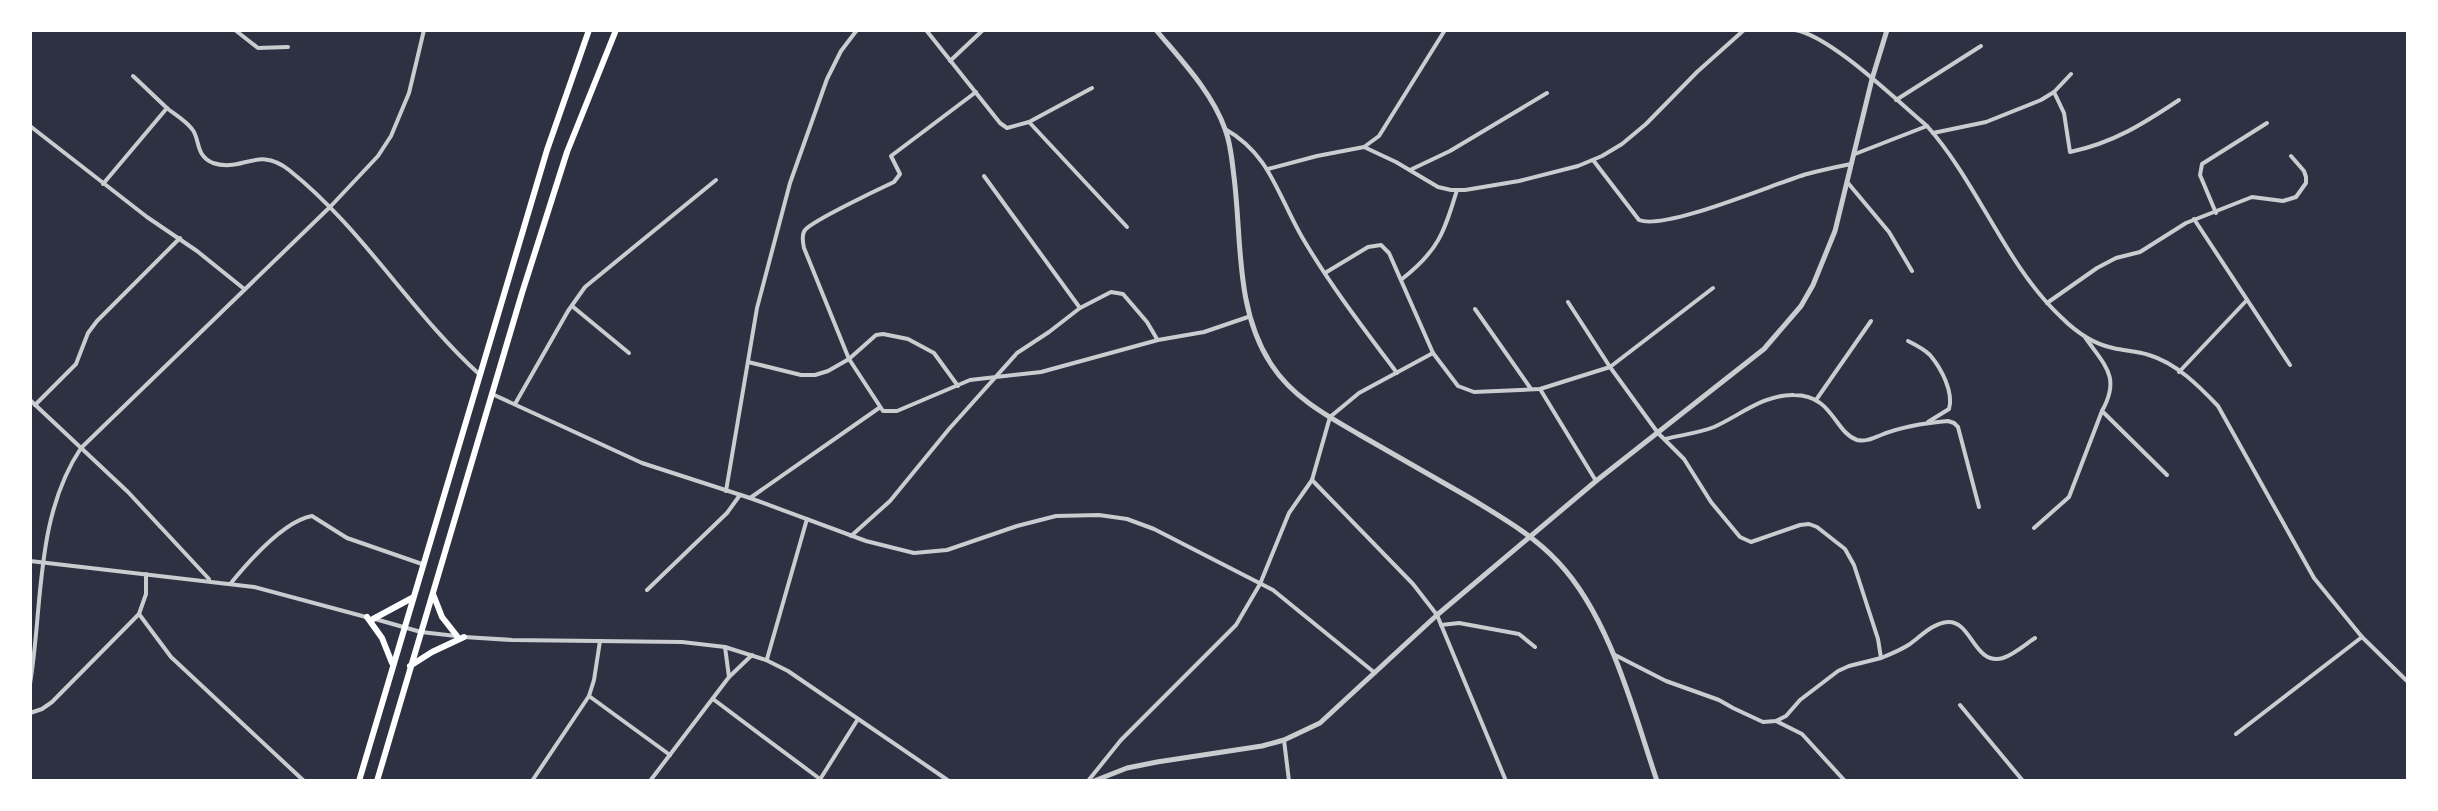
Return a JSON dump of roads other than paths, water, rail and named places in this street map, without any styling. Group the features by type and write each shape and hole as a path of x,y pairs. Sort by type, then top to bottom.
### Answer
{"main road":[{"path":"359,781 547,150 589,30"},
{"path":"377,781 567,152 616,30"},
{"path":"410,666 461,636 442,617 433,594"},
{"path":"393,665 370,618 412,598"}],"street":[{"path":"235,30 258,48 288,47"},
{"path":"30,684 51,516 67,469 81,448 331,206 378,156 391,136 409,93 424,30"},
{"path":"726,491 757,308 790,183 827,79 841,51 857,30"},
{"path":"926,30 1007,128 1029,122 1092,88"},
{"path":"950,61 983,30"},
{"path":"1156,30 1208,96 1225,129 1236,187 1248,317 1259,346 1280,376 1303,399 1482,505 1530,536 1557,560 1578,585 1595,613 1613,654 1657,781"},
{"path":"1268,169 1364,147 1379,136 1445,30"},
{"path":"1364,147 1438,187 1457,190 1519,181 1593,160 1622,144 1646,124 1744,30"},
{"path":"1799,30 1841,54 1927,126 1964,176 2026,275 2062,318 2098,344 2150,355 2198,384 2218,406 2314,578 2362,637 2408,682"},
{"path":"1091,781 1127,768 1284,740 1320,723 1437,615 1530,536 1764,349 1801,306 1835,231 1887,30"},
{"path":"1896,100 1981,46"},
{"path":"1933,133 1986,122 2041,100 2054,92 2071,74"},
{"path":"133,76 193,129 196,146 208,160 221,164 273,159 331,206 431,327 479,374"},
{"path":"976,92 891,156 900,174 894,182 804,230 804,248 849,359 879,408 888,412 897,411 970,380 1041,372 1158,340 1204,332 1248,317"},
{"path":"2054,92 2064,113 2070,152 2135,130 2179,100"},
{"path":"1409,170 1450,151 1547,93"},
{"path":"103,184 167,108"},
{"path":"1029,122 1127,227"},
{"path":"2216,213 2200,175 2202,164 2267,123"},
{"path":"30,126 243,288"},
{"path":"1855,154 1927,126"},
{"path":"1225,129 1256,152 1268,169 1302,237 1397,373"},
{"path":"2047,303 2097,268 2116,258 2140,252 2173,229 2194,219 2252,197 2283,201 2296,197 2306,183 2306,177 2291,156"},
{"path":"1593,160 1639,220 1653,222 1697,211 1808,174 1853,164"},
{"path":"984,176 1080,308"},
{"path":"515,404 585,287 716,180"},
{"path":"1847,183 1889,232 1912,271"},
{"path":"1402,279 1433,251 1449,219 1457,190"},
{"path":"2194,219 2290,365"},
{"path":"35,405 76,364 88,333 108,309 180,238"},
{"path":"1325,273 1374,244 1381,245 1389,253 1402,279 1433,353 1458,386 1465,390 1490,393 1540,389 1610,367 1713,288"},
{"path":"851,536 890,501 1017,353 1080,308 1111,292 1123,294 1158,340"},
{"path":"2179,372 2247,301"},
{"path":"1568,302 1658,433 1684,459 1730,526 1745,541 1751,542 1809,524 1845,549 1854,565 1878,639 1881,658"},
{"path":"572,306 629,353"},
{"path":"1475,309 1532,390"},
{"path":"1816,400 1871,321"},
{"path":"748,362 801,375 815,375 849,359 876,335 893,335 934,353 958,386"},
{"path":"2034,528 2069,497 2112,388 2110,373 2084,335"},
{"path":"1908,341 1931,356 1951,395 1949,409 1928,422"},
{"path":"1091,781 1121,740 1236,625 1260,584 1289,513 1312,480 1330,417 1359,393 1433,353"},
{"path":"1540,389 1596,481"},
{"path":"492,394 642,463 750,498 851,536 914,553 932,553 967,545 1017,526 1056,516 1127,519 1154,529 1282,596 1375,673"},
{"path":"1665,439 1712,427 1741,412 1795,395 1816,400 1848,433 1861,441 1904,426 1948,421 1958,427 1979,507"},
{"path":"30,400 137,501 211,581"},
{"path":"750,498 879,408"},
{"path":"2102,411 2167,475"},
{"path":"1312,480 1413,584 1437,615 1506,781"},
{"path":"647,590 727,513 740,495"},
{"path":"231,583 247,563 275,538 308,516 319,518 356,542 422,564"},
{"path":"766,660 807,519"},
{"path":"30,561 231,583 282,593 421,632 461,636 682,642 725,647 766,660 788,671 949,781"},
{"path":"30,713 52,702 139,614 146,594 146,573"},
{"path":"139,614 171,657 304,781"},
{"path":"1613,654 1666,681 1711,696 1763,722 1786,716 1800,700 1838,671 1881,658 1945,622 1961,627 1977,649 1989,658 2003,658 2035,638"},
{"path":"1441,625 1459,623 1519,634 1535,647"},
{"path":"2236,734 2362,637"},
{"path":"532,781 589,696 600,641"},
{"path":"725,647 729,677"},
{"path":"650,781 729,677 752,655"},
{"path":"589,696 670,755"},
{"path":"712,699 819,780 858,719"},
{"path":"1960,705 2023,781"},
{"path":"1776,721 1802,734 1845,781"},
{"path":"1284,740 1289,781"}]}
